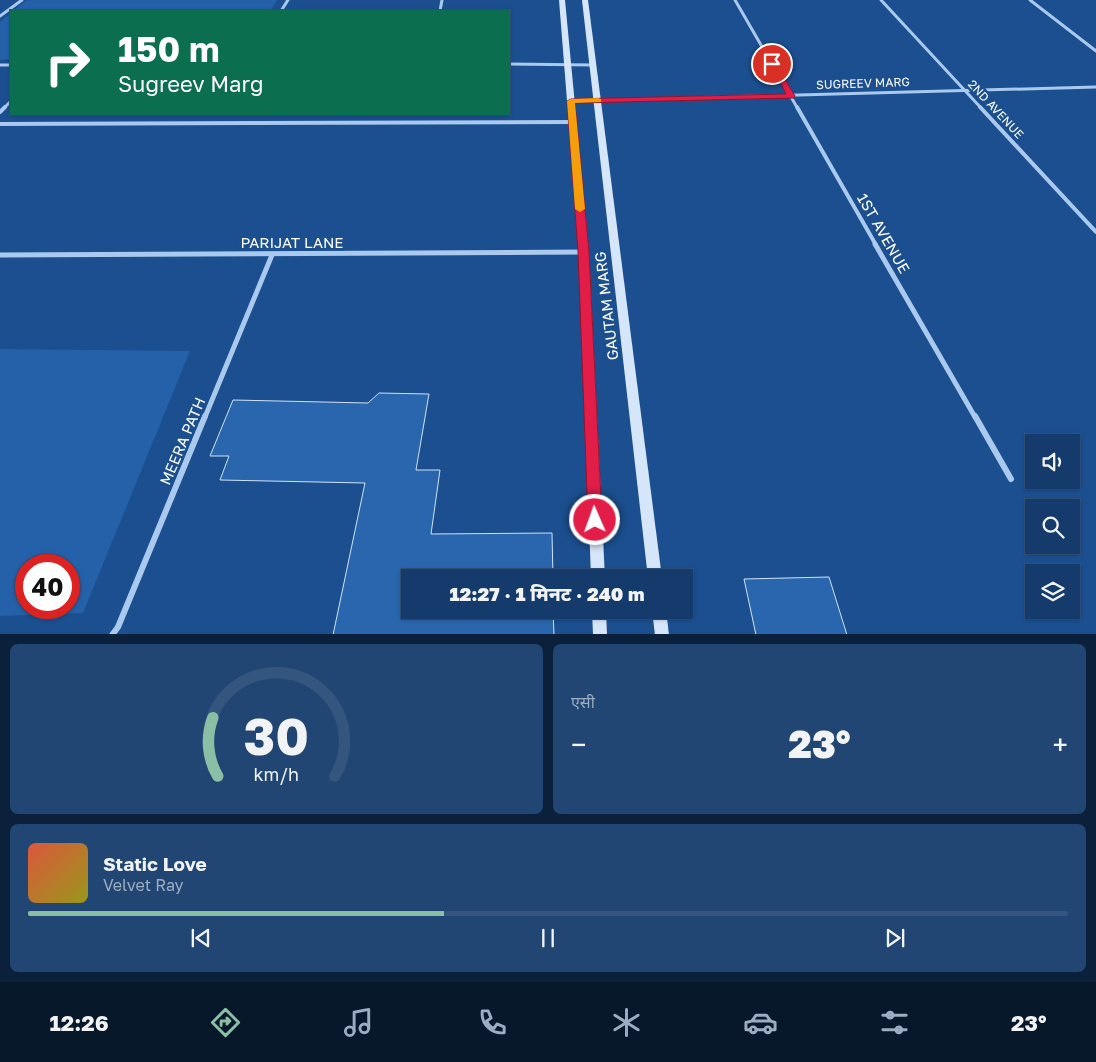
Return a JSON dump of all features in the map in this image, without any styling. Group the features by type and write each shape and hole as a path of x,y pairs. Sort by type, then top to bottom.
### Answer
{"street":[{"path":"0,16 22,0"},
{"name":"GAUTAM MARG","path":"562,0 584,252 598,569"},
{"name":"GAUTAM MARG","path":"585,0 654,569"},
{"name":"1ST AVENUE","path":"735,0 1010,479"},
{"name":"2ND AVENUE","path":"881,0 1096,232"},
{"path":"1030,0 1096,51"},
{"path":"510,64 593,65"},
{"name":"SUGREEV MARG","path":"571,101 1096,87"},
{"path":"0,112 10,102"},
{"path":"0,124 573,122"},
{"name":"PARIJAT LANE","path":"0,255 584,252"},
{"name":"MEERA PATH","path":"112,634 118,627 272,255"},
{"path":"599,619 600,634"},
{"path":"660,619 662,634"}],"shaded area":[{"path":"27,0 277,0 271,10 14,10"},
{"path":"10,14 10,59 0,60 0,22"},
{"path":"0,349 190,351 83,613 80,613 80,554 15,554 15,615 0,616"}],"building":[{"path":"379,393 429,394 416,470 440,470 431,534 552,533 553,569 401,569 401,619 553,619 554,634 333,634 365,483 220,480 229,456 210,456 233,400 368,403"},
{"path":"829,577 847,634 756,634 744,579"}],"slow traffic":[{"path":"580,209 571,101 598,101"}],"route":[{"path":"595,520 584,252 571,101 791,96 772,64"}]}
